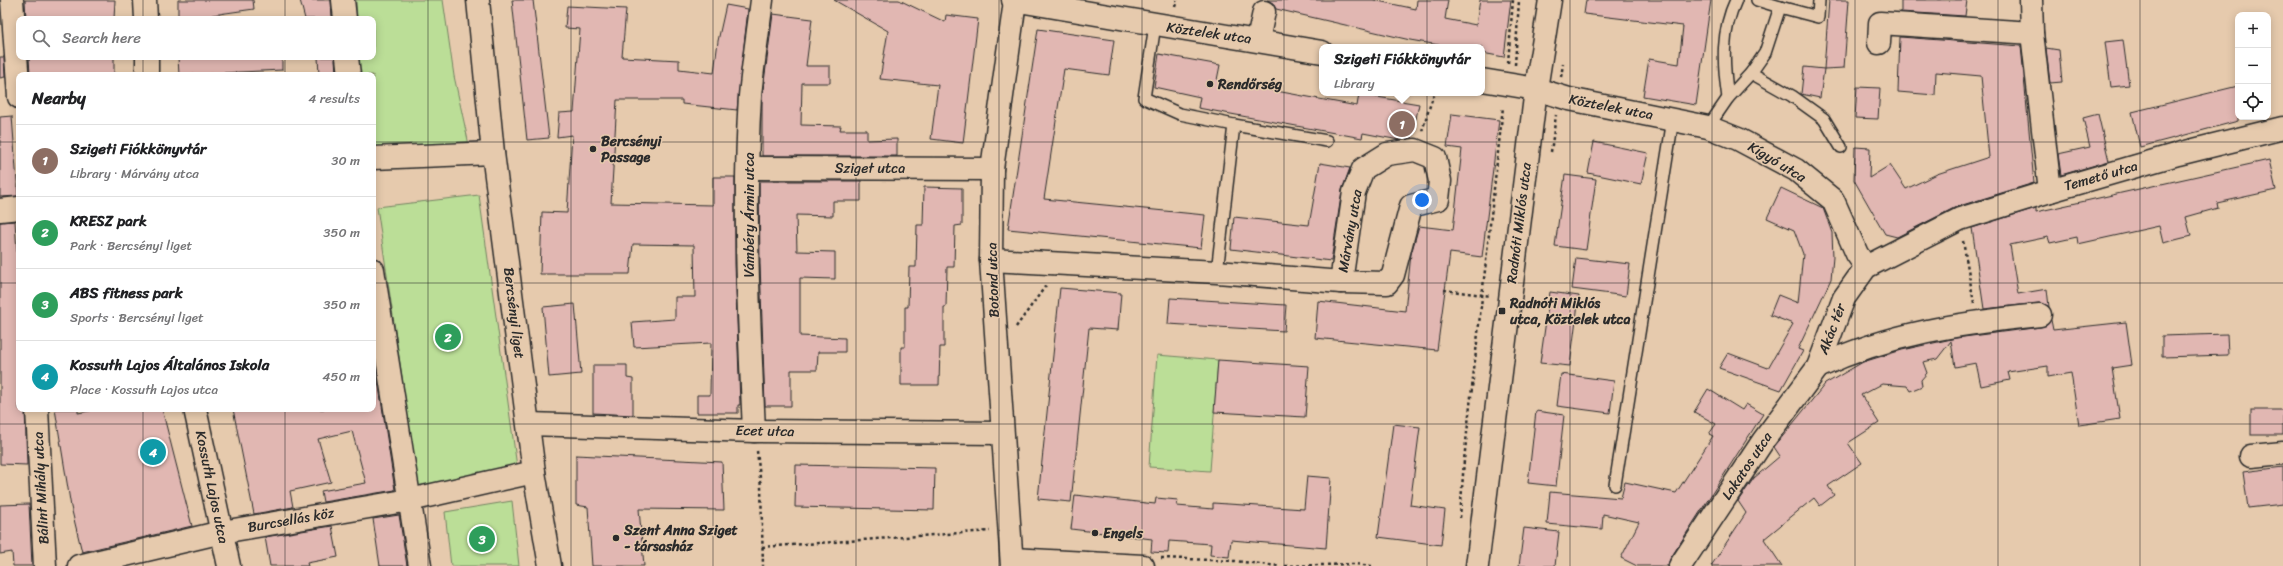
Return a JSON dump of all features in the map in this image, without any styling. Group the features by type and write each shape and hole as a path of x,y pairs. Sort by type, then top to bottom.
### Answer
{"street":[{"path":"12,0 16,55"},
{"path":"145,0 146,16"},
{"path":"343,0 344,16"},
{"name":"Bercsényi liget","path":"478,0 493,153 534,472 550,566"},
{"name":"Vámbéry Ármin utca","path":"754,431 749,314 748,168 750,95 762,0"},
{"name":"Köztelek utca","path":"1014,0 1097,7 1155,25 1258,40 1319,51"},
{"name":"Botond utca","path":"1012,563 991,260 992,169 1014,0"},
{"name":"Radnóti Miklós utca","path":"1477,566 1536,89 1550,0"},
{"name":"Temető utca","path":"2031,0 2032,33 2050,191 2178,154 2283,128"},
{"path":"1258,40 1264,12"},
{"path":"1879,43 1880,23 2032,33"},
{"path":"16,60 17,72"},
{"path":"147,60 147,72"},
{"path":"347,60 349,72"},
{"name":"Köztelek utca","path":"1485,80 1536,89 1569,99 1674,119 1708,127 1738,139"},
{"name":"Kígyó utca","path":"1738,139 1796,170 1833,200 1856,254 1866,267"},
{"name":"Márvány utca","path":"991,260 1217,272 1341,282 1387,283 1393,275 1399,256 1403,231 1411,206 1438,199 1440,181 1435,158 1415,150 1387,154 1363,169 1354,192 1341,282"},
{"path":"376,158 493,153"},
{"name":"Sziget utca","path":"748,168 992,169"},
{"name":"Akác tér","path":"1818,367 1844,298 1866,267 1960,219 2050,191"},
{"path":"0,210 16,208"},
{"path":"376,289 420,566"},
{"name":"Akác tér","path":"1818,367 1852,351 1895,337 1978,321 2040,315"},
{"name":"Lakatos utca","path":"1680,566 1763,441 1818,367"},
{"name":"Bálint Mihály utca","path":"37,412 45,566"},
{"name":"Kossuth Lajos utca","path":"196,412 229,566"},
{"name":"Ecet utca","path":"529,424 754,431 1002,433"},
{"path":"2251,456 2283,452"},
{"path":"410,500 534,472"},
{"name":"Burcsellás köz","path":"79,566 222,532 410,500"},
{"path":"1012,563 1143,566"}],"lane":[{"path":"1728,98 1723,63 1728,18 1736,0"},
{"path":"1758,0 1818,16 1819,0"},
{"path":"1708,127 1728,98 1751,73 1765,52 1780,7"},
{"path":"1155,25 1144,98 1180,114 1327,141"},
{"path":"1751,73 1792,96 1824,119 1841,147"},
{"path":"1615,485 1674,119"},
{"path":"1217,272 1234,125"}],"path":[{"path":"1508,64 1513,0"},
{"path":"1415,150 1433,96"},
{"path":"1460,521 1464,460 1504,107"},
{"path":"1960,219 1978,321"},
{"path":"1014,331 1063,264"},
{"path":"1444,290 1492,296"},
{"path":"754,431 760,479 763,566"},
{"path":"762,547 996,530"},
{"path":"1285,566 1355,564 1372,566"}],"green space":[{"path":"356,0 443,0 454,76 469,145 376,152 376,72 360,72 359,60 376,60 376,16 357,16"},
{"path":"479,195 517,467 418,486 377,207"},
{"path":"1157,355 1218,360 1210,471 1149,467"},
{"path":"512,501 519,566 451,566 445,512"}],"building":[{"path":"25,0 115,0 114,16 26,16"},
{"path":"178,0 253,0 254,9 212,16 178,16"},
{"path":"300,0 331,0 332,16 304,16"},
{"path":"512,0 533,0 549,138 527,140"},
{"path":"834,0 899,0 945,22 946,15 978,19 963,143 931,139 938,85 880,79 888,31"},
{"path":"1267,0 1373,0 1416,9 1417,0 1448,0 1445,19 1476,25 1480,0 1511,0 1504,57 1485,54 1485,44 1433,44 1410,40 1276,9 1273,3"},
{"path":"1586,0 1711,0 1696,105 1643,96 1649,59 1679,64 1683,26 1584,14"},
{"path":"1829,0 1849,0 1844,68 1824,69"},
{"path":"1901,0 1967,0 1965,16 1901,12"},
{"path":"726,5 748,9 737,110 682,104 682,100 617,100 611,203 713,205 713,177 735,177 735,264 740,405 738,405 738,413 697,413 697,395 710,395 711,343 634,347 632,322 675,319 675,297 695,297 694,245 633,244 630,274 540,274 542,212 567,213 572,135 557,137 559,113 574,112 580,29 565,28 567,6 626,9 622,57 679,60 679,69 714,73 718,41"},
{"path":"773,14 812,19 806,66 830,66 830,83 802,83 801,125 841,126 840,130 867,130 867,140 897,139 897,156 762,156 762,97"},
{"path":"1038,29 1114,40 1109,75 1064,69 1044,199 1205,215 1201,248 1008,229"},
{"path":"1900,37 2021,46 2034,183 1956,207 1897,237 1885,234 1854,180 1855,147 1870,148 1869,178 1890,165 1906,189 1937,174 1989,157 1981,76 1936,72 1935,95 1898,92"},
{"path":"2123,40 2129,85 2111,87 2105,42"},
{"path":"2046,48 2059,50 2062,82 2050,83"},
{"path":"1159,54 1220,65 1217,80 1357,106 1359,96 1371,96 1419,104 1412,138 1399,140 1363,133 1362,138 1198,108 1200,97 1154,87"},
{"path":"0,57 4,57 5,77 0,78"},
{"path":"29,60 114,60 114,72 30,72"},
{"path":"178,60 282,60 282,70 241,72 179,72"},
{"path":"318,60 335,60 336,72 319,72"},
{"path":"1804,67 1824,69 1820,98 1801,94"},
{"path":"1857,87 1880,88 1878,119 1855,118"},
{"path":"2235,87 2235,120 2238,121 2140,147 2132,112"},
{"path":"1452,114 1499,120 1482,257 1450,253 1437,350 1315,338 1318,301 1405,311 1411,254 1419,226 1453,230 1462,149 1447,147"},
{"path":"2098,114 2109,161 2061,175 2058,154 2090,147 2083,118"},
{"path":"12,116 16,169 16,196 0,197 0,117"},
{"path":"1594,142 1648,153 1641,184 1588,173"},
{"path":"2269,160 2276,190 2217,203 2218,208 2186,217 2191,236 2163,243 2159,226 2078,244 2077,237 2050,243 2048,237 2010,245 2018,294 2047,289 2049,307 2039,303 1984,309 1972,228 2036,208 2036,212"},
{"path":"1320,163 1350,168 1342,190 1331,261 1231,249 1234,217 1309,225"},
{"path":"1565,175 1596,179 1586,250 1555,246"},
{"path":"759,181 861,181 861,201 833,201 833,216 796,215 797,251 835,252 835,279 800,278 800,336 845,338 845,352 818,352 817,370 791,370 791,406 765,406"},
{"path":"924,187 962,188 962,225 955,226 954,267 947,267 946,307 944,307 944,347 940,347 939,385 901,385 901,347 905,347 905,307 908,307 909,267 916,267 917,225 923,225"},
{"path":"1781,188 1823,208 1832,233 1833,257 1831,279 1798,349 1803,351 1781,390 1719,368 1728,353 1768,368 1793,324 1770,315 1778,295 1798,303 1803,254 1794,230 1767,218"},
{"path":"15,221 16,412 25,412 27,465 0,464 0,222"},
{"path":"1576,258 1630,264 1626,296 1572,289"},
{"path":"1060,288 1121,293 1118,330 1089,328 1071,502 1038,499"},
{"path":"1550,292 1579,296 1570,366 1540,363"},
{"path":"1170,298 1286,305 1284,331 1168,324"},
{"path":"575,304 581,374 549,377 543,307"},
{"path":"2051,320 2053,330 2126,322 2132,365 2112,368 2120,419 2079,425 2071,373 2048,377 2048,366 2008,372 2010,380 1981,386 1976,363 1955,367 1951,341 1937,359 1923,362 1927,373 1921,380 1922,386 1910,391 1907,386 1882,384 1861,395 1879,423 1848,443 1862,463 1828,486 1834,495 1820,506 1814,498 1764,539 1782,566 1711,566 1746,513 1738,501 1754,478 1780,456 1774,447 1825,384 1863,362 1902,350 1956,338 2041,327"},
{"path":"2227,334 2228,355 2162,357 2162,336"},
{"path":"1218,360 1309,366 1305,417 1214,412"},
{"path":"593,365 627,365 627,378 633,379 633,415 593,413"},
{"path":"376,367 395,490 323,502 321,491 366,483 352,431 318,439 331,482 290,491 293,507 254,514 234,412 376,412"},
{"path":"1561,374 1614,381 1610,413 1557,406"},
{"path":"1708,389 1742,410 1746,404 1763,414 1670,559 1668,566 1637,566 1621,558 1639,522 1603,514 1602,529 1547,524 1550,492 1621,498 1625,482 1676,493 1713,436 1709,434 1716,424 1694,412"},
{"path":"2251,410 2283,410 2283,435 2251,435"},
{"path":"1536,411 1564,415 1556,486 1528,483"},
{"path":"55,412 163,412 192,526 82,552 71,507"},
{"path":"1393,424 1420,427 1410,505 1445,510 1441,545 1378,537"},
{"name":"Szent Anna Sziget - társasház","path":"576,455 722,462 724,510 639,509 644,566 592,566 588,507 576,505"},
{"path":"796,465 935,468 934,510 795,507"},
{"path":"2283,467 2283,504 2248,508 2243,472"},
{"path":"1307,476 1331,478 1326,548 1231,540 1229,557 1210,555 1211,544 1169,541 1168,553 1151,552 1152,539 1071,529 1075,495 1155,504 1156,498 1178,500 1177,506 1213,509 1213,503 1304,509"},
{"path":"29,504 32,566 13,566 12,552 0,554 0,505"},
{"path":"399,515 407,566 380,566 373,519"},
{"path":"332,526 338,557 307,563 308,566 270,566 265,537"},
{"path":"1524,528 1559,532 1555,566 1519,566"}],"place":[{"name":"Rendőrség","path":"1210,84"},
{"name":"Szigeti Fiókkönyvtár","path":"1402,124"},
{"name":"Bercsényi Passage","path":"593,149"},
{"name":"Radnóti Miklós utca, Köztelek utca","path":"1502,311"},
{"name":"KRESZ park","path":"448,337"},
{"name":"Kossuth Lajos Általános Iskola","path":"153,452"},
{"name":"Engels","path":"1095,533"},
{"name":"Szent Anna Sziget - társasház","path":"616,538"},
{"name":"ABS fitness park","path":"482,539"}]}
